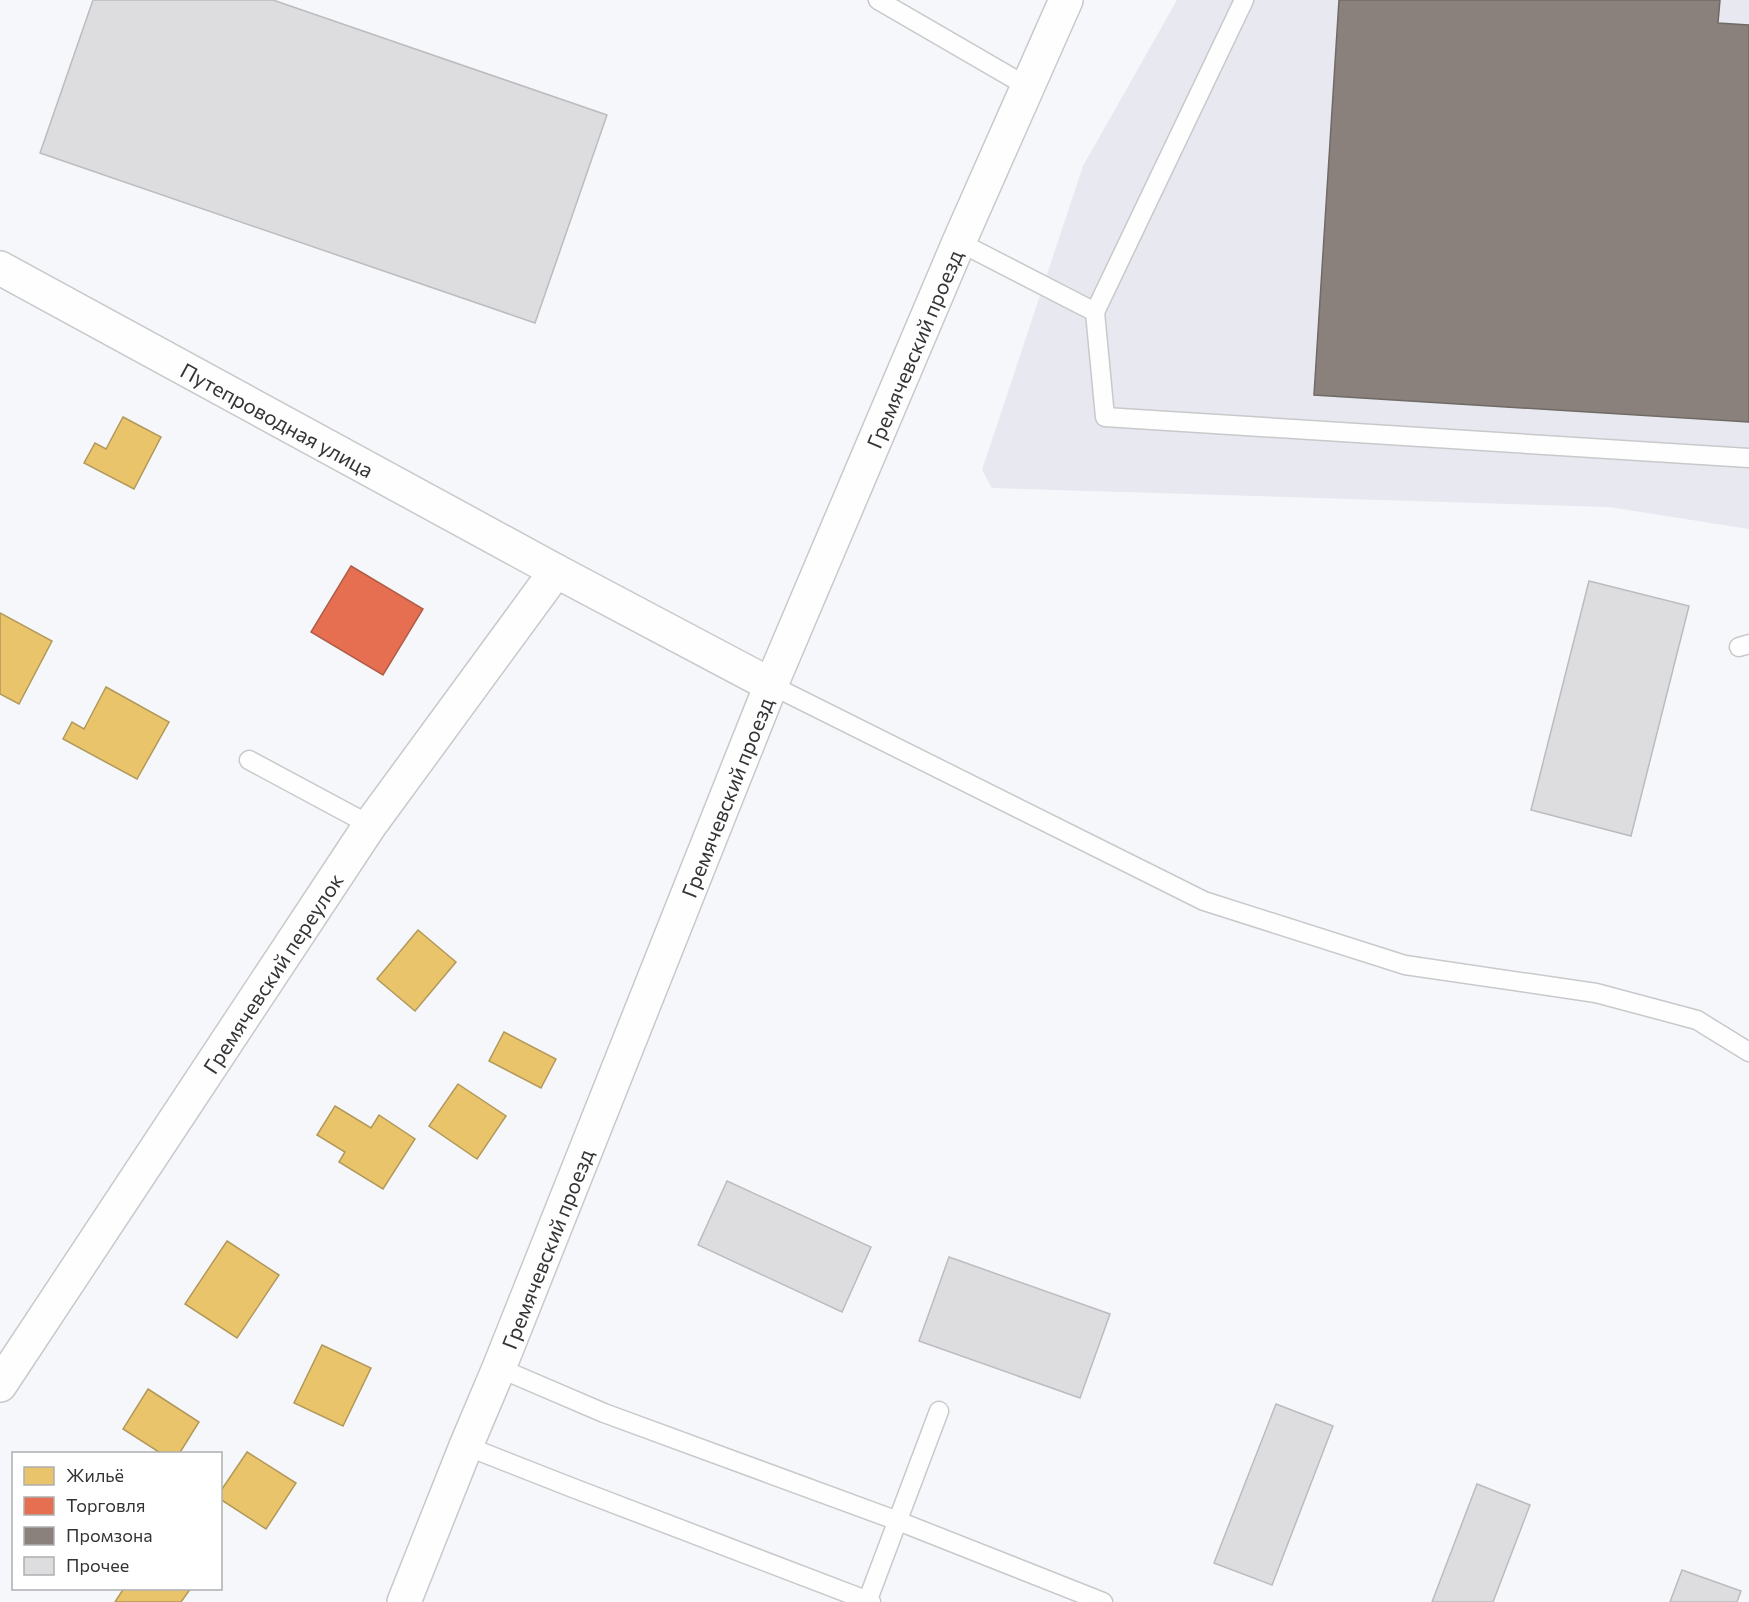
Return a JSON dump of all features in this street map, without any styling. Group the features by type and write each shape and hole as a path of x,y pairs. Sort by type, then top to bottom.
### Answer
{"street":[{"name":"Гремячевский проезд","path":"404,1602 771,685 959,242 1066,0"},
{"name":"Путепроводная улица","path":"0,268 556,571 771,685"},
{"name":"Гремячевский переулок","path":"0,1385 370,825 556,571"}],"lane":[{"path":"878,0 1028,87"},
{"path":"1244,0 1095,312 1105,417 1749,458"},
{"path":"959,242 1095,312"},
{"path":"771,685 1204,901 1405,965 1596,993 1697,1020 1749,1052"},
{"path":"249,760 370,825"},
{"path":"499,1368 604,1413 898,1521 1103,1602"},
{"path":"466,1446 868,1602 939,1411"}],"shaded area":[{"path":"1177,0 1749,0 1749,529 1609,507 992,488 982,470 1083,166"}],"building: Жильё":[{"path":"123,417 161,437 134,489 84,463 95,443 106,449"},
{"path":"0,613 52,641 19,704 0,694"},
{"path":"106,687 169,722 137,779 63,739 72,722 84,729"},
{"path":"418,930 456,962 415,1011 377,979"},
{"path":"504,1032 556,1059 541,1088 489,1061"},
{"path":"458,1084 506,1116 477,1159 429,1126"},
{"path":"335,1106 371,1128 379,1115 415,1139 383,1189 339,1162 345,1152 317,1135"},
{"path":"227,1241 279,1275 237,1338 185,1304"},
{"path":"322,1345 371,1368 343,1426 294,1403"},
{"path":"148,1389 199,1422 180,1452 159,1452 123,1429"},
{"path":"247,1452 296,1483 266,1529 222,1500 222,1489"},
{"path":"123,1590 190,1590 181,1602 115,1602"}],"building: Торговля":[{"path":"351,566 423,609 383,675 311,632"}],"building: Промзона":[{"path":"1339,0 1720,0 1718,23 1749,25 1749,422 1314,395"}],"building: Прочее":[{"path":"93,0 273,0 607,115 535,323 40,153"},
{"path":"1589,581 1689,606 1631,836 1531,810"},
{"path":"727,1181 871,1247 842,1312 698,1245"},
{"path":"949,1257 1110,1314 1080,1398 919,1341"},
{"path":"1276,1404 1333,1426 1272,1585 1214,1563"},
{"path":"1477,1484 1530,1505 1493,1602 1432,1602"},
{"path":"1682,1570 1741,1591 1737,1602 1670,1602"}]}
